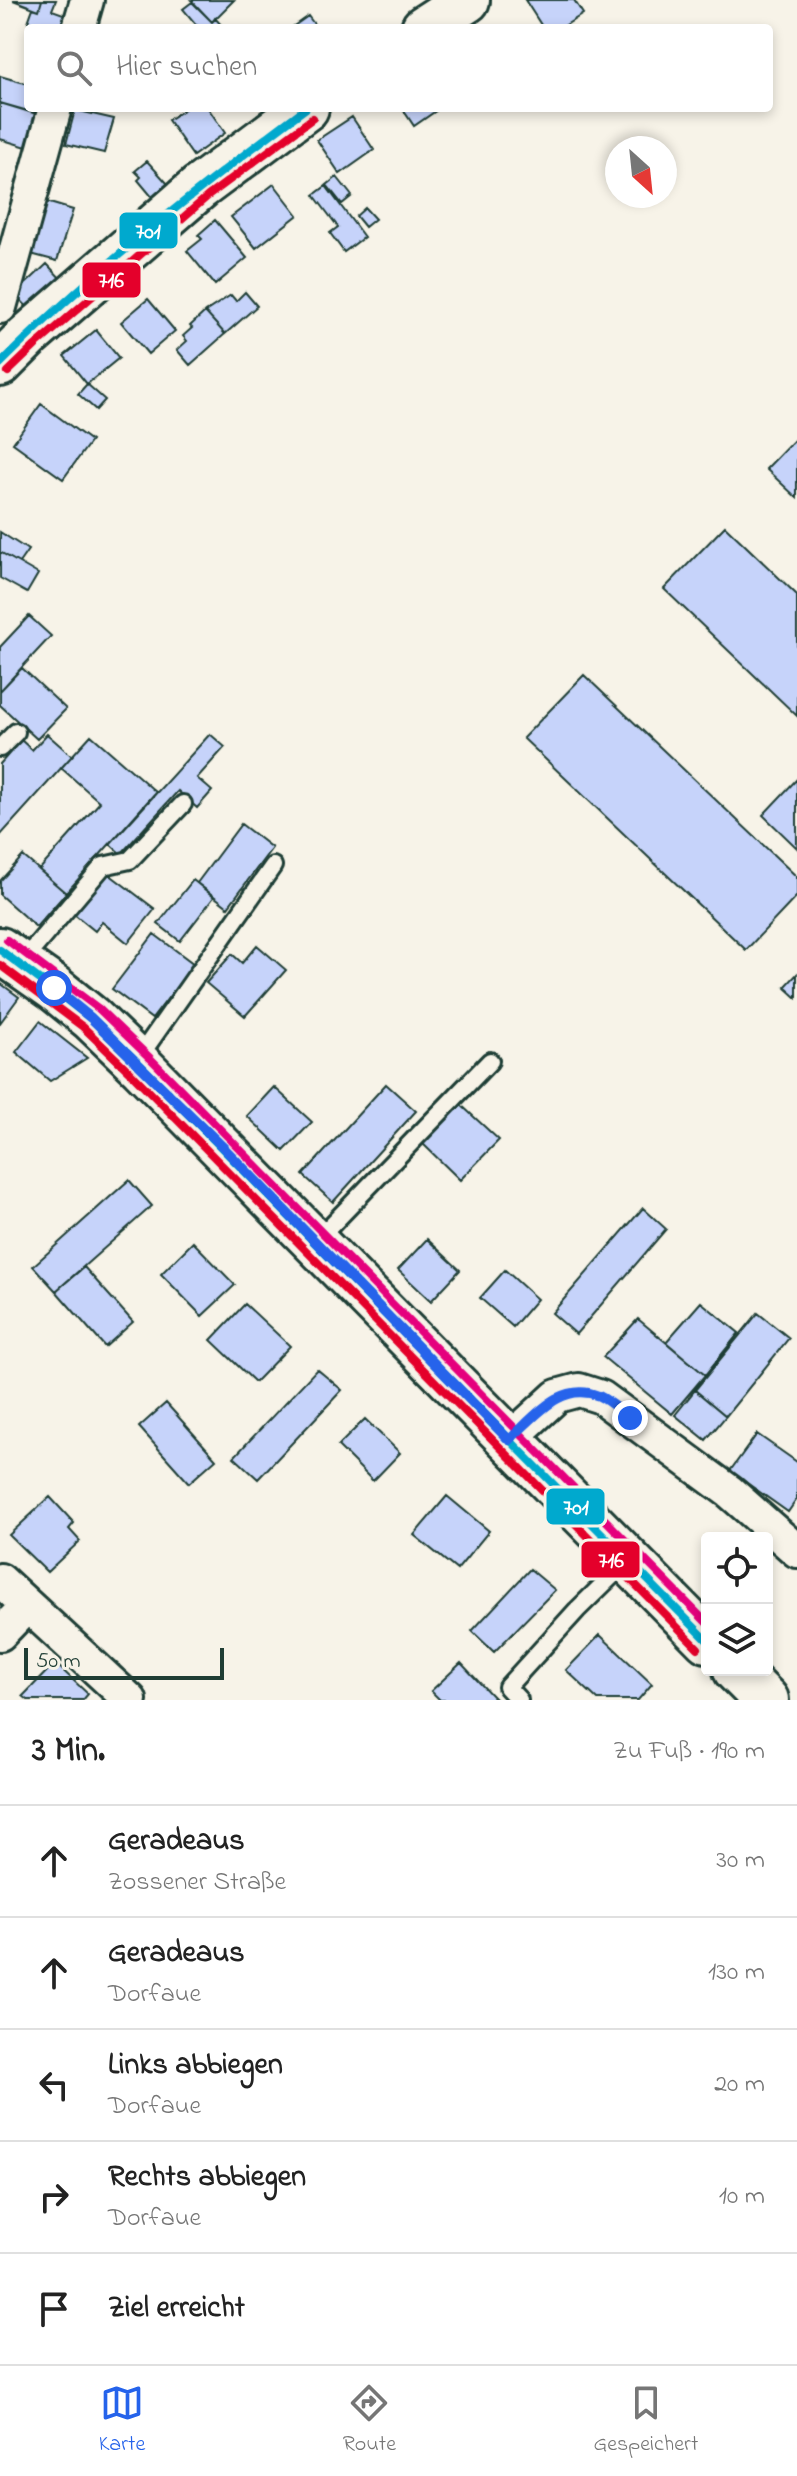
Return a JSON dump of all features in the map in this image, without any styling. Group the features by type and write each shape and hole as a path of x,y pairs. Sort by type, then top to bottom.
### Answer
{"main road":[{"path":"430,24 467,0"},
{"path":"4,343 200,187 301,112"},
{"path":"10,957 91,1018 139,1064 701,1634"},
{"path":"742,1676 766,1700"}],"street":[{"path":"80,24 87,0"},
{"path":"0,307 54,112"},
{"path":"509,1440 557,1396 579,1390 601,1397 730,1492 797,1551"},
{"path":"0,1580 130,1700"},
{"path":"0,1634 27,1606"}],"lane":[{"path":"0,748 16,732"},
{"path":"10,957 103,866 130,860 183,804"},
{"path":"139,1064 273,866"},
{"path":"315,1242 490,1061"},
{"path":"519,1700 507,1687 628,1559"}],"building":[{"path":"13,0 42,0 39,10"},
{"path":"42,0 56,0 52,10 69,16 66,24 28,22 33,8 39,10"},
{"path":"191,0 234,0 212,22"},
{"path":"525,0 574,0 583,14 567,24 540,24"},
{"path":"192,2 212,22 215,18 220,24 196,24 183,9"},
{"path":"308,16 314,24 297,24"},
{"path":"0,76 24,83 24,110 0,103"},
{"path":"0,103 40,115 30,148 0,139"},
{"path":"74,112 114,119 104,153 66,144"},
{"path":"180,112 211,112 225,133 193,156 168,120"},
{"path":"405,112 434,112 414,126"},
{"path":"352,117 374,150 340,174 317,140"},
{"path":"147,161 168,184 153,198 138,180 141,177 135,171"},
{"path":"337,177 352,196 342,204 327,185"},
{"path":"274,184 298,215 256,248 231,217"},
{"path":"326,186 364,237 344,252 330,233 338,227 314,195"},
{"path":"43,201 73,210 57,261 27,253"},
{"path":"365,208 375,219 365,227 356,216"},
{"path":"215,220 247,258 215,285 187,251 202,239 198,235"},
{"path":"47,264 63,281 31,311 15,294"},
{"path":"245,292 257,306 225,334 205,312 231,295 236,301"},
{"path":"148,299 175,331 148,354 121,322"},
{"path":"205,312 225,334 190,365 177,350 187,341 183,336 192,328 190,326"},
{"path":"96,330 119,358 87,384 64,356"},
{"path":"87,384 105,400 96,410 78,394"},
{"path":"41,404 91,441 63,479 13,443"},
{"path":"797,437 797,498 766,469"},
{"path":"725,526 797,595 797,716 664,589"},
{"path":"0,532 28,550 19,563 0,552"},
{"path":"0,552 38,574 27,593 0,578"},
{"path":"29,616 51,636 0,691 0,647"},
{"path":"22,668 66,709 37,739 0,705 0,691"},
{"path":"584,675 797,877 797,896 746,950 523,738"},
{"path":"47,734 72,756 0,836 0,764 21,740 32,750"},
{"path":"210,734 225,747 197,778 212,791 197,808 178,791 121,854 110,844"},
{"path":"91,735 156,792 66,893 39,870 100,802 61,768"},
{"path":"797,779 797,848 763,815"},
{"path":"241,824 272,848 228,907 197,883"},
{"path":"23,856 66,893 36,927 0,895 0,881"},
{"path":"105,871 155,909 128,943 102,922 95,931 73,913"},
{"path":"193,880 214,897 180,941 158,924"},
{"path":"154,934 194,964 152,1019 112,989"},
{"path":"257,945 286,970 245,1016 206,983 232,954 242,963"},
{"path":"797,974 797,998 785,987"},
{"path":"0,983 19,997 0,1023"},
{"path":"40,1021 87,1058 50,1081 16,1052"},
{"path":"386,1084 416,1111 333,1202 303,1175"},
{"path":"274,1087 312,1122 284,1151 247,1116"},
{"path":"459,1103 499,1140 460,1180 421,1142"},
{"path":"129,1180 152,1206 56,1291 33,1266"},
{"path":"643,1208 666,1229 576,1334 552,1313"},
{"path":"427,1239 460,1270 431,1301 398,1270"},
{"path":"193,1242 235,1285 202,1316 161,1274"},
{"path":"84,1267 133,1322 105,1347 56,1291"},
{"path":"505,1270 537,1299 513,1327 480,1298"},
{"path":"701,1302 739,1333 705,1375 666,1342"},
{"path":"245,1304 290,1346 255,1382 211,1340"},
{"path":"758,1313 789,1338 726,1416 695,1390"},
{"path":"638,1319 705,1375 672,1414 603,1357"},
{"path":"317,1369 342,1390 258,1479 234,1457"},
{"path":"695,1390 726,1416 706,1440 675,1415"},
{"path":"166,1403 216,1459 189,1483 139,1427"},
{"path":"365,1419 400,1453 373,1481 338,1446"},
{"path":"757,1434 797,1462 797,1499 788,1512 730,1471"},
{"path":"447,1496 489,1531 457,1570 414,1535"},
{"path":"50,1497 74,1523 69,1529 80,1541 47,1572 9,1535"},
{"path":"530,1569 555,1590 494,1652 472,1631"},
{"path":"600,1635 652,1684 638,1700 598,1700 566,1670"},
{"path":"55,1663 88,1694 83,1700 28,1700 23,1696"},
{"path":"461,1663 496,1700 440,1700 431,1691"}],"transit line":[{"name":"701","path":"0,364 148,230 301,112"},
{"name":"716","path":"8,372 208,196 313,118"},
{"path":"7,940 99,1009 150,1058 701,1617"},
{"name":"701","path":"0,950 91,1018 142,1067 701,1634"},
{"name":"716","path":"0,965 83,1027 134,1076 698,1648"}],"route":[{"path":"54,988 91,1018 222,1146 509,1440 557,1396 579,1390 601,1397 630,1418"}]}
